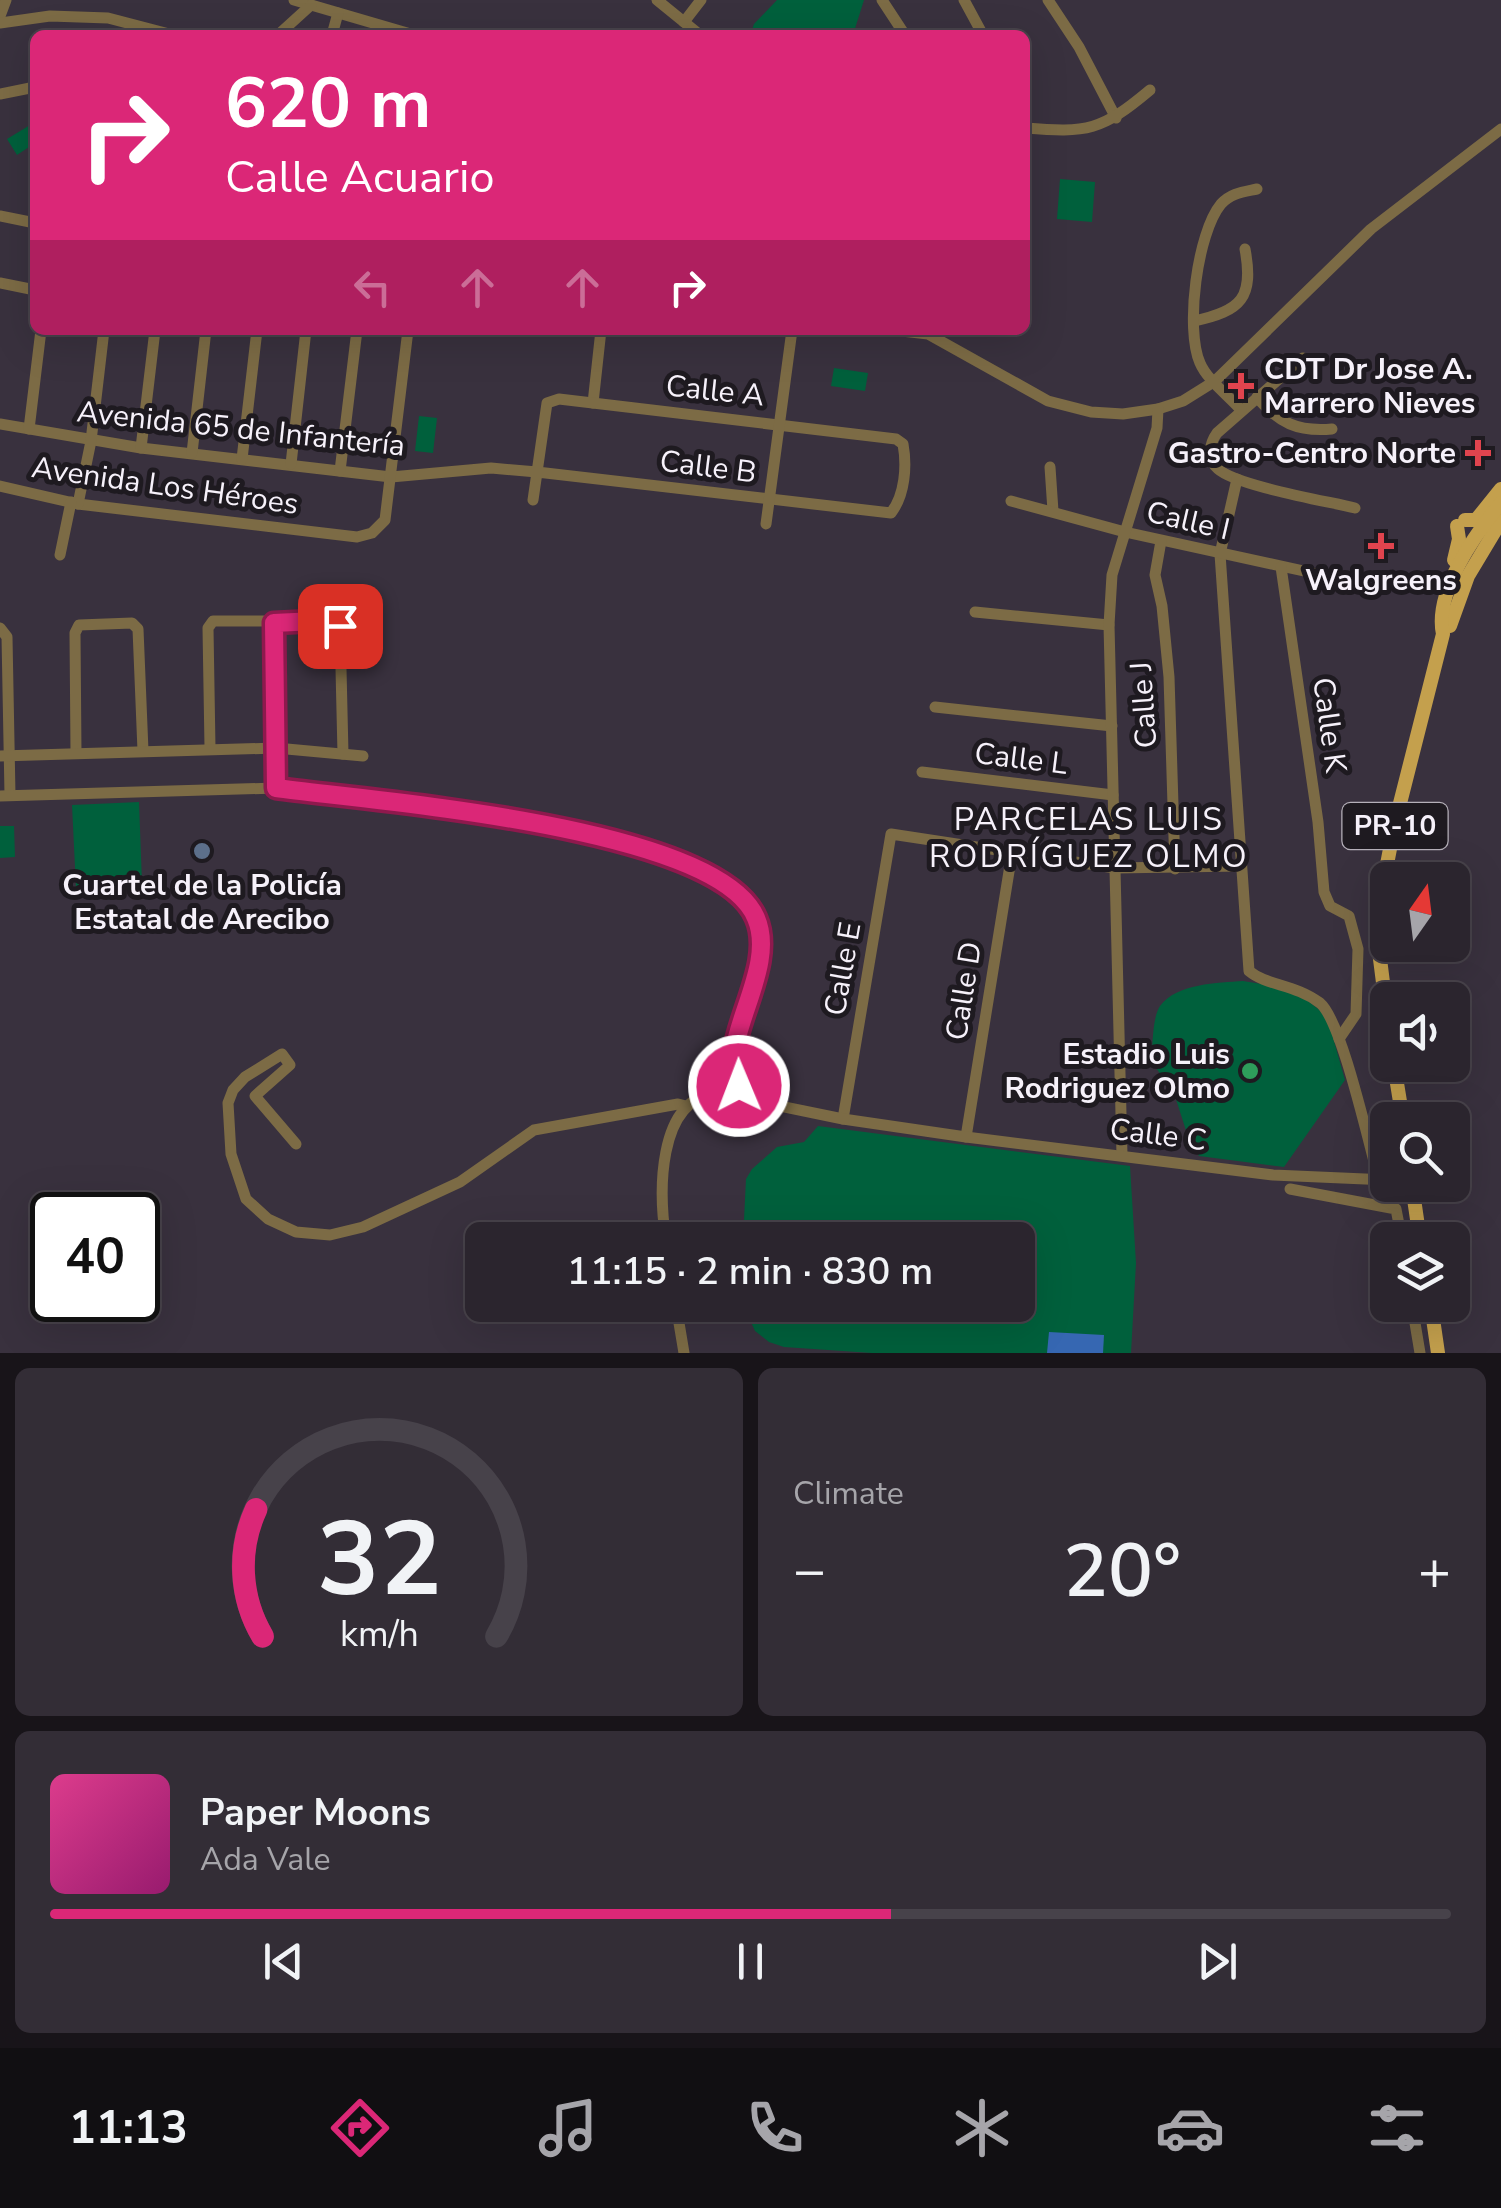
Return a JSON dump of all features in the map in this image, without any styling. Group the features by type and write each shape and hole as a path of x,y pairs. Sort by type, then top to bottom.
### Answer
{"main road":[{"path":"1451,584 1461,523 1476,520 1501,489"},
{"name":"PR-10","path":"1383,982 1379,951 1382,890 1442,634 1441,624 1451,584 1478,532 1501,503"},
{"name":"PR-10","path":"1442,634 1450,627 1468,576 1501,521"},
{"path":"1433,1322 1438,1353"}],"street":[{"path":"6,0 0,20 50,16 108,18 155,30"},
{"path":"294,0 397,30"},
{"path":"657,0 694,30"},
{"path":"684,22 701,0"},
{"path":"882,0 902,30"},
{"path":"964,0 980,30"},
{"path":"1048,0 1079,46 1116,118"},
{"path":"284,30 311,5"},
{"path":"333,30 338,13"},
{"path":"0,94 30,88"},
{"path":"1030,128 1068,132 1088,129 1116,118 1150,90"},
{"path":"930,335 1048,402 1107,413 1158,410 1183,401 1215,381 1371,229 1501,129"},
{"path":"1241,410 1201,365 1194,295 1198,264 1217,210 1231,196 1256,189"},
{"path":"0,216 30,222"},
{"path":"1194,321 1224,314 1248,290 1246,249"},
{"path":"0,283 30,289"},
{"path":"29,429 40,335"},
{"path":"60,555 91,441 103,335"},
{"path":"141,448 154,335"},
{"path":"192,453 205,335"},
{"path":"242,459 256,335"},
{"path":"291,464 305,335"},
{"path":"340,471 355,335"},
{"path":"391,477 407,335"},
{"path":"533,500 547,402 558,399 593,403 601,335"},
{"path":"766,524 791,335"},
{"path":"1303,358 1216,433 1210,450 1215,467 1237,479 1355,508"},
{"path":"1256,398 1283,424 1312,431 1332,430"},
{"name":"Calle A","path":"593,403 896,439 903,444 905,458 900,501 892,513 874,511"},
{"path":"1122,1155 1109,625 1112,575 1157,428 1158,410"},
{"name":"Avenida 65 de Infantería","path":"0,424 141,448 391,477 490,468 537,472"},
{"path":"1050,467 1053,512"},
{"name":"Calle B","path":"537,472 874,511"},
{"name":"Avenida Los Héroes","path":"0,486 74,503 357,537 372,533 384,520 391,477"},
{"path":"1237,479 1220,554 1250,971 1257,977 1307,993 1330,1014 1370,1138"},
{"name":"Calle I","path":"1011,501 1124,532 1312,573"},
{"name":"Calle J","path":"1161,540 1155,575 1162,606 1168,677 1174,868"},
{"name":"Calle K","path":"1281,566 1318,822 1324,892 1330,906 1348,916 1358,949 1356,1014 1339,1039"},
{"path":"975,612 1109,625"},
{"path":"210,748 208,628 213,621 336,620 340,626 342,754"},
{"path":"76,753 75,641 79,625 132,623 138,629 143,751"},
{"path":"274,623 276,788"},
{"path":"0,628 7,637 5,795 276,788 555,825 616,838 726,884 746,902 756,918 761,938 760,961 731,1064 732,1075 746,1099"},
{"path":"935,707 1112,726"},
{"path":"4,756 276,748 363,756"},
{"name":"Calle L","path":"922,772 1114,795"},
{"name":"Calle E","path":"842,1119 891,834 1012,853"},
{"path":"1012,853 1116,868 1240,866"},
{"name":"Calle D","path":"966,1137 1012,853"},
{"name":"Calle C","path":"296,1144 254,1096 290,1065 282,1054 245,1077 233,1090 228,1103 230,1154 246,1199 268,1219 296,1232 330,1235 363,1227 460,1182 534,1130 678,1104 686,1106 704,1094 716,1093 842,1119 966,1137 1273,1175 1370,1179"},
{"path":"663,1222 661,1176 670,1141 686,1106"},
{"path":"1290,1188 1396,1209 1399,1222"},
{"path":"679,1322 684,1353"},
{"path":"1415,1322 1420,1353"}],"green space":[{"path":"777,0 864,0 855,30 752,30"},
{"path":"30,125 30,146 17,155 7,139"},
{"path":"1060,179 1095,182 1092,222 1057,219"},
{"path":"834,368 868,373 865,391 831,386"},
{"path":"419,416 437,418 433,453 415,451"},
{"path":"139,802 142,883 76,888 72,805"},
{"path":"0,826 14,826 15,857 0,858"},
{"name":"Estadio Luis Rodriguez Olmo","path":"1243,981 1293,989 1327,1016 1345,1080 1284,1167 1199,1156 1189,1140 1174,1093 1151,1061 1156,1018 1167,998 1198,986"},
{"path":"818,1126 1130,1166 1136,1263 1131,1353 872,1353 784,1347 769,1342 751,1322 1035,1322 1035,1222 744,1222 746,1179 752,1169 777,1147 804,1142"}],"water":[{"path":"1049,1332 1104,1335 1103,1353 1047,1353"}],"place":[{"name":"CDT Dr Jose A. Marrero Nieves","path":"1241,386"},
{"name":"Gastro-Centro Norte","path":"1478,453"},
{"name":"Walgreens","path":"1381,546"},
{"name":"Cuartel de la Policía Estatal de Arecibo","path":"202,851"},
{"name":"Estadio Luis Rodriguez Olmo","path":"1250,1071"}],"district":[{"name":"PARCELAS LUIS RODRÍGUEZ OLMO","path":"1089,838"}],"route":[{"path":"340,626 336,620 274,623 276,788 555,825 616,838 726,884 746,902 756,918 761,938 760,961 731,1064 739,1086"}]}
